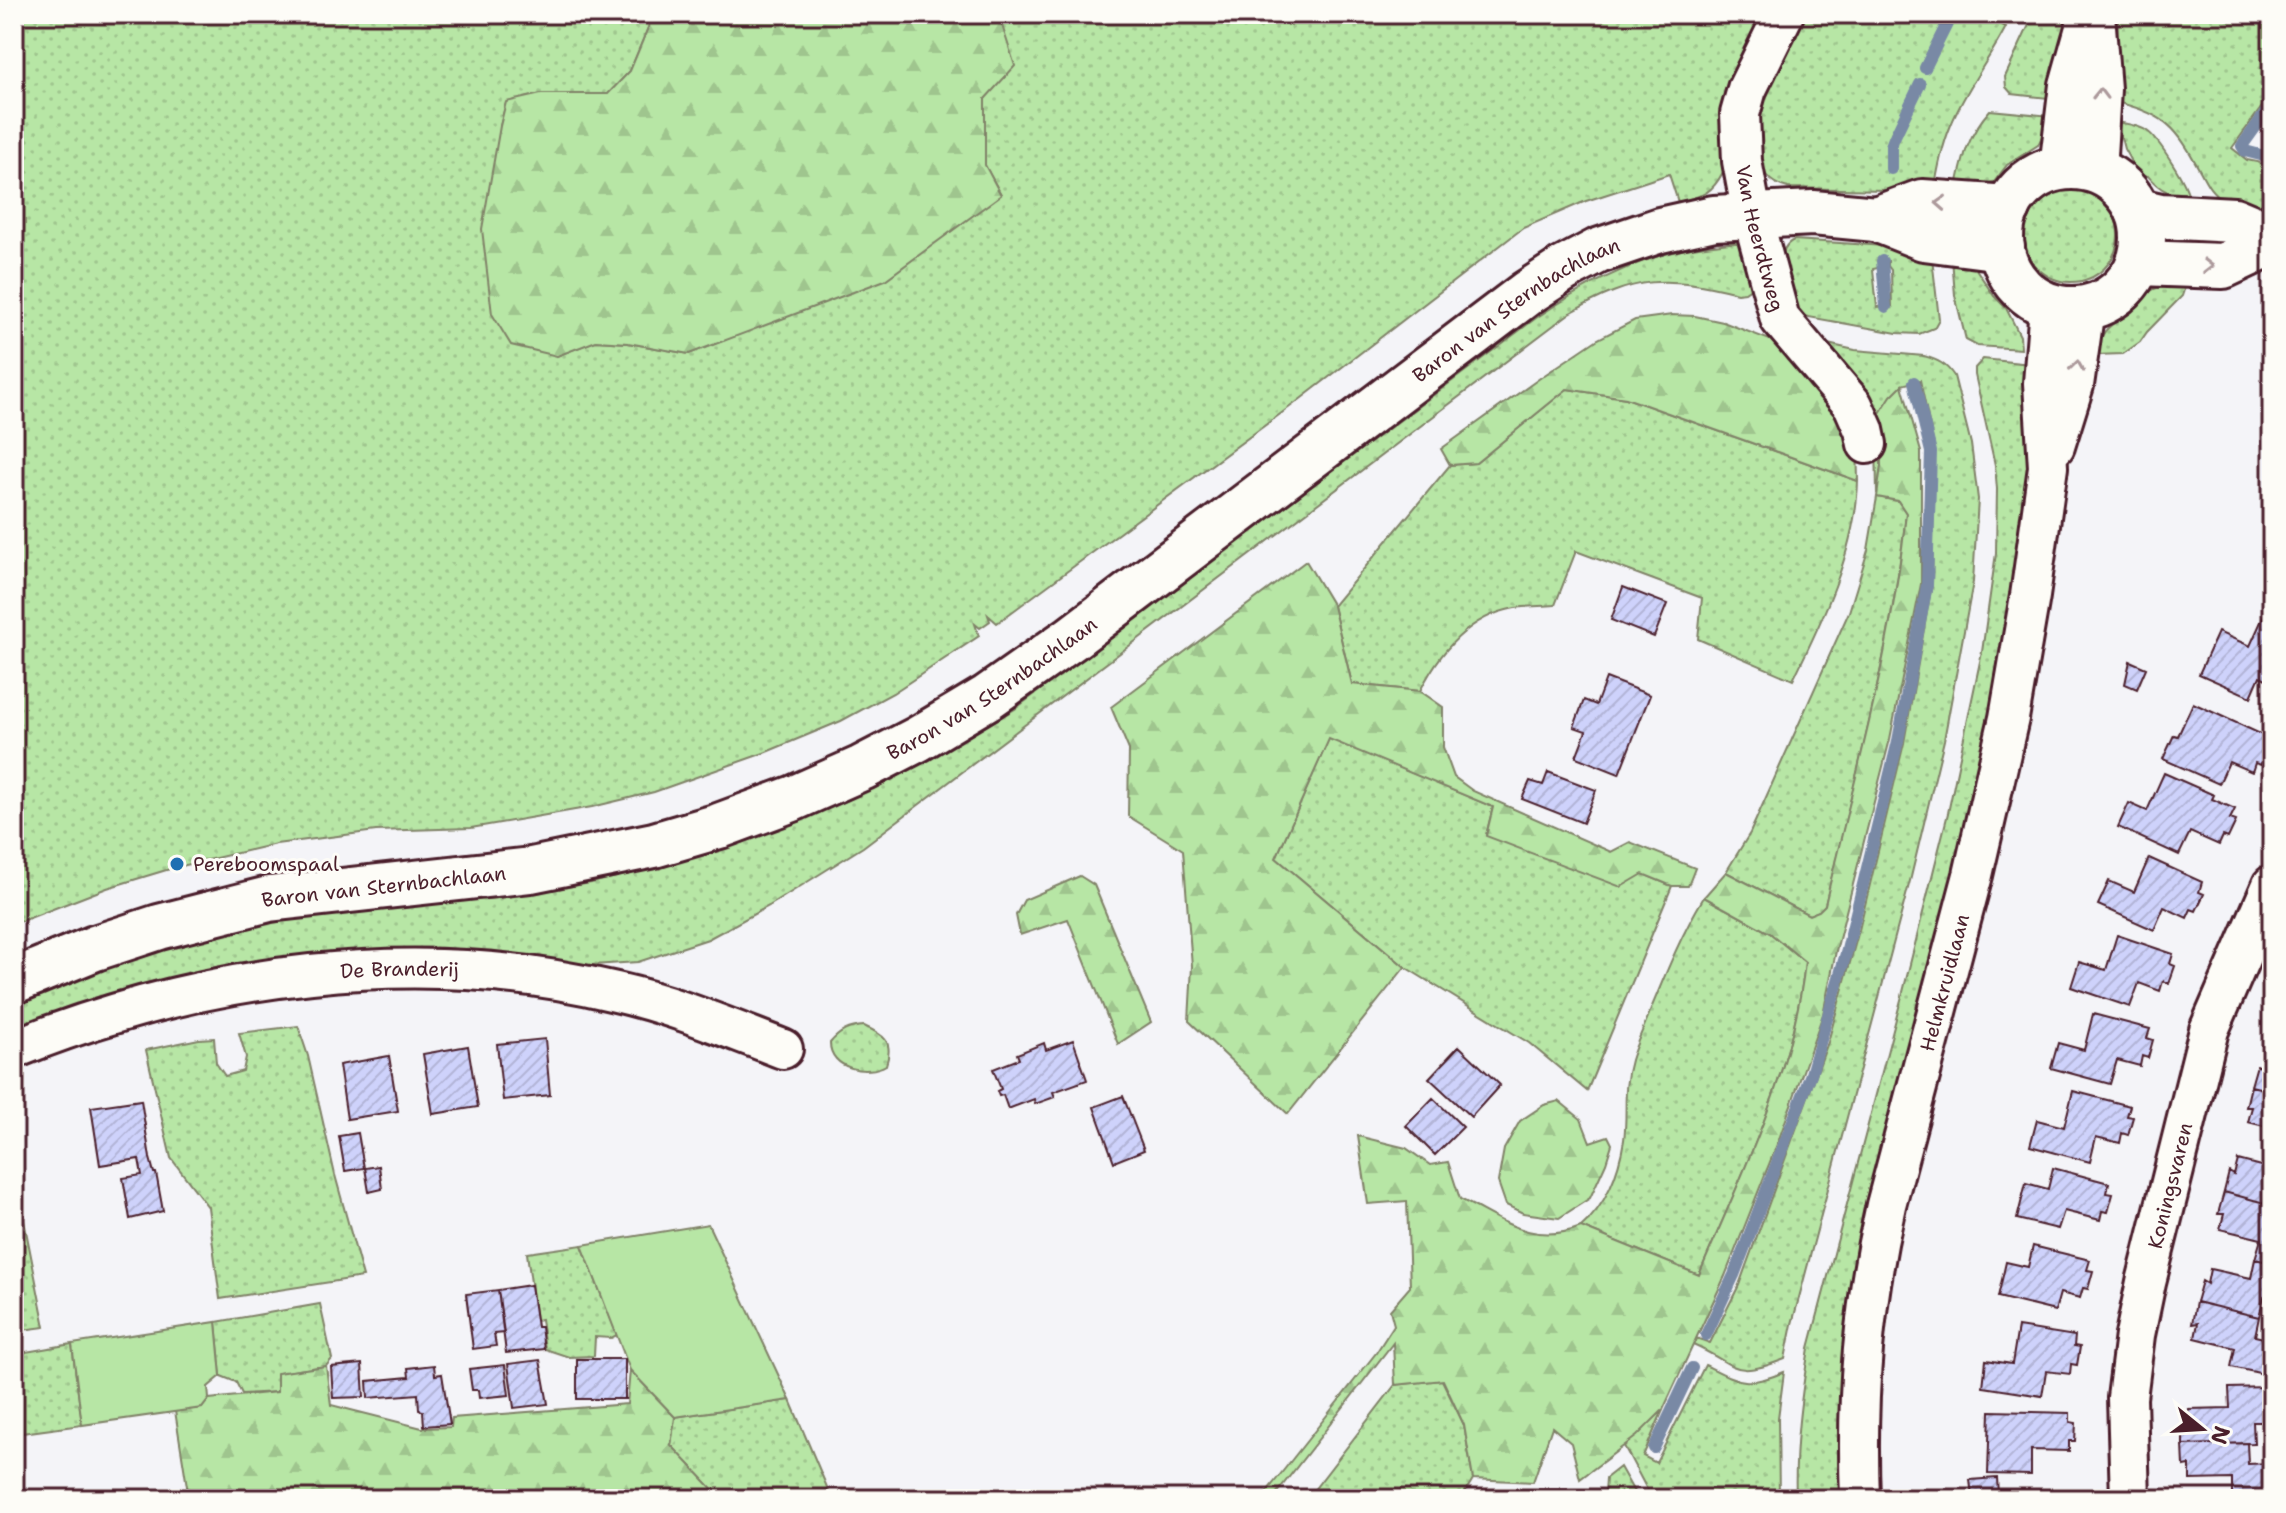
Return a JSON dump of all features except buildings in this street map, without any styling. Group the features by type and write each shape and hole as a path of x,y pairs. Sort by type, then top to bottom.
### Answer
{"main road":[{"path":"2078,170 2107,177 2125,191 2138,211 2143,233 2139,263 2122,289 2105,301 2067,307 2027,293 2005,261 2005,228 2017,194 2043,174 2078,170"},
{"path":"2138,211 2160,216 2234,220 2272,236"},
{"name":"Baron van Sternbachlaan","path":"14,981 95,948 217,911 269,899 531,870 654,845 719,826 862,768 988,697 1527,293 1598,251 1660,230 1714,218 1752,215 1813,213 1876,219 1924,238 2005,228"},
{"path":"2139,263 2223,266 2272,243"}],"street":[{"name":"Van Heerdtweg","path":"1784,14 1747,89 1740,114 1742,161 1752,215 1780,319 1853,405 1867,444"},
{"path":"2078,170 2069,85 2092,14"},
{"name":"Helmkruidlaan","path":"1860,1499 1860,1380 1872,1268 1994,790 2030,596 2048,467 2043,383 2067,307"},
{"name":"Koningsvaren","path":"2130,1499 2127,1398 2146,1282 2209,1030 2272,885"},
{"name":"De Branderij","path":"14,1049 92,1020 209,988 385,969 509,974 615,991 675,1008 783,1049"}],"green space":[{"path":"14,14 656,14 630,71 608,94 541,94 506,103 500,126 557,356 595,341 628,343 689,354 755,328 1001,194 985,166 985,99 1000,19 983,14 1767,14 1723,172 1710,190 1678,202 1669,174 1586,201 1523,228 1298,401 997,623 988,615 990,621 980,628 975,624 979,636 893,693 841,721 764,753 654,792 592,807 471,828 376,831 276,844 173,868 107,888 14,924"},
{"path":"656,14 983,14 1000,19 1015,66 985,99 985,165 1001,195 885,280 689,354 628,343 596,341 557,356 511,345 492,314 482,229 506,102 541,94 608,94 630,71"},
{"path":"1807,14 1997,14 1995,21 2006,27 1951,125 1934,191 1788,188 1767,176 1757,140 1760,113 1777,69"},
{"path":"2034,14 2071,14 2057,99 2012,94 2006,87 2005,77"},
{"path":"2118,14 2254,14 2272,21 2272,93 2232,148 2247,160 2272,165 2272,206 2226,200 2218,196 2208,185 2184,143 2168,125 2149,113 2120,103"},
{"path":"1990,110 2052,116 2038,145 2007,165 1994,182 1956,191 1971,138"},
{"path":"2117,122 2140,127 2152,135 2179,174 2189,199 2166,191 2148,176 2140,178 2124,149"},
{"path":"2071,188 2089,192 2104,202 2114,217 2118,235 2114,253 2104,268 2089,278 2071,282 2053,278 2038,268 2028,253 2024,235 2028,217 2038,202 2053,192"},
{"path":"1794,240 1931,249 1939,319 1934,328 1919,334 1897,333 1792,314 1782,274 1783,253","holes":["1878,260 1888,261 1892,306 1877,307 1873,269 1878,268"]},
{"path":"1747,243 1755,285 1745,292 1689,283 1651,282 1614,292 1570,313 863,847 769,906 708,939 638,962 578,966 429,957 14,1038 14,1007 71,980 220,933 382,907 498,898 591,883 735,844 848,800 906,772 1015,709 1552,307 1643,261 1681,250"},
{"path":"1952,258 1976,269 2006,308 2020,336 2021,349 1977,346 1966,340 1955,295"},
{"path":"2187,281 2182,296 2140,342 2123,354 2095,355 2108,328 2134,309 2149,292"},
{"path":"1672,315 1723,322 1778,343 1798,360 1857,443 1858,481 1626,398 1567,389 1476,463 1450,465 1441,449 1540,378 1598,339 1635,320"},
{"path":"1823,343 1855,350 1924,356 1941,363 1954,376 1971,444 1978,499 1973,582 1944,740 1911,877 1785,1359 1744,1369 1693,1345 1696,1338 1710,1343 1739,1285 1828,1042 1859,930 1904,743 1932,584 1935,450 1920,380 1902,385 1882,433 1877,494 1876,436"},
{"path":"1983,359 2030,364 2033,462 2019,567 1845,1499 1796,1499 1797,1442 1809,1348 1948,813 1982,652 1996,553 1997,489 1995,465 1975,375 1975,368"},
{"path":"1902,385 1921,452 1921,584 1890,739 1823,1014 1779,1139 1725,1276 1663,1410 1637,1436 1580,1479 1571,1443 1552,1427 1533,1482 1473,1479 1464,1425 1443,1380 1395,1385 1393,1343 1272,1499 1261,1499 1376,1353 1394,1325 1390,1310 1410,1287 1407,1201 1368,1204 1358,1136 1406,1148 1430,1165 1448,1162 1460,1199 1518,1228 1547,1234 1581,1227 1699,1275 1778,1082 1790,1043 1805,962 1770,933 1704,897 1726,872 1809,915 1825,905 1872,710 1900,562 1906,513 1898,501 1877,497 1881,466 1880,413"},
{"path":"1567,389 1626,398 1858,481 1851,533 1836,584 1793,680 1698,639 1702,598 1576,551 1555,605 1505,610 1474,625 1449,647 1420,691 1352,684 1333,606 1450,465 1476,463"},
{"path":"1877,497 1898,501 1906,513 1892,612 1825,905 1809,915 1726,872 1750,833 1849,612 1868,550"},
{"path":"1306,561 1333,606 1352,684 1420,691 1443,707 1443,747 1454,777 1473,791 1611,852 1630,842 1695,868 1688,886 1672,886 1643,874 1621,887 1486,836 1493,807 1329,739 1276,858 1405,967 1288,1114 1189,1021 1192,966 1183,850 1128,816 1129,750 1111,707"},
{"path":"1329,738 1493,807 1486,835 1643,874 1672,886 1587,1091 1529,1043 1405,967 1276,858"},
{"path":"1080,876 1094,885 1151,1022 1118,1044 1068,919 1020,935 1016,915 1024,900"},
{"path":"1704,897 1770,933 1805,962 1790,1043 1778,1082 1699,1275 1581,1227 1598,1209 1615,1176 1624,1140 1631,1060 1675,952"},
{"path":"298,1026 363,1277 220,1299 208,1207 171,1158 146,1050 214,1038 216,1063 225,1076 243,1071 246,1057 239,1033"},
{"path":"864,1026 886,1040 889,1050 886,1065 869,1070 851,1068 836,1059 832,1052 830,1043 837,1035"},
{"path":"1559,1101 1581,1119 1590,1142 1608,1136 1612,1144 1606,1163 1590,1198 1559,1218 1523,1213 1506,1205 1498,1182 1504,1149 1520,1121 1544,1105"},
{"path":"14,1170 45,1327 14,1331"},
{"path":"708,1224 790,1400 675,1417 630,1370 582,1245"},
{"path":"582,1245 617,1335 611,1338 595,1337 594,1356 569,1357 545,1349 541,1319 536,1320 527,1253"},
{"path":"320,1304 332,1359 326,1366 278,1373 278,1392 242,1394 236,1382 221,1376 216,1322"},
{"path":"216,1322 221,1376 208,1387 209,1399 202,1408 82,1425 72,1344"},
{"path":"72,1344 82,1425 14,1434 14,1354"},
{"path":"1705,1365 1743,1381 1761,1380 1784,1372 1778,1418 1779,1499 1652,1499 1624,1446 1663,1410 1643,1456 1656,1463"},
{"path":"326,1366 331,1405 422,1428 451,1427 452,1418 627,1404 630,1370 675,1417 671,1445 719,1496 718,1499 189,1499 175,1411 202,1408 209,1399 277,1392 277,1373"},
{"path":"1442,1380 1464,1425 1473,1479 1461,1499 1307,1499 1395,1385"},
{"path":"790,1400 832,1499 718,1499 719,1496 671,1445 675,1417"},
{"path":"1620,1467 1638,1499 1612,1499 1605,1493 1606,1478"}],"waterway":[{"path":"1925,68 1952,14"},
{"path":"2267,14 2272,16"},
{"path":"1891,169 1891,146 1920,84"},
{"path":"2272,104 2242,146 2245,151 2272,158"},
{"path":"1882,261 1886,307"},
{"path":"1706,1335 1734,1275 1811,1074 1847,950 1898,741 1927,585 1931,452 1914,382"},
{"path":"1654,1448 1692,1368"}],"place":[{"name":"Pereboomspaal","path":"177,864"}]}
